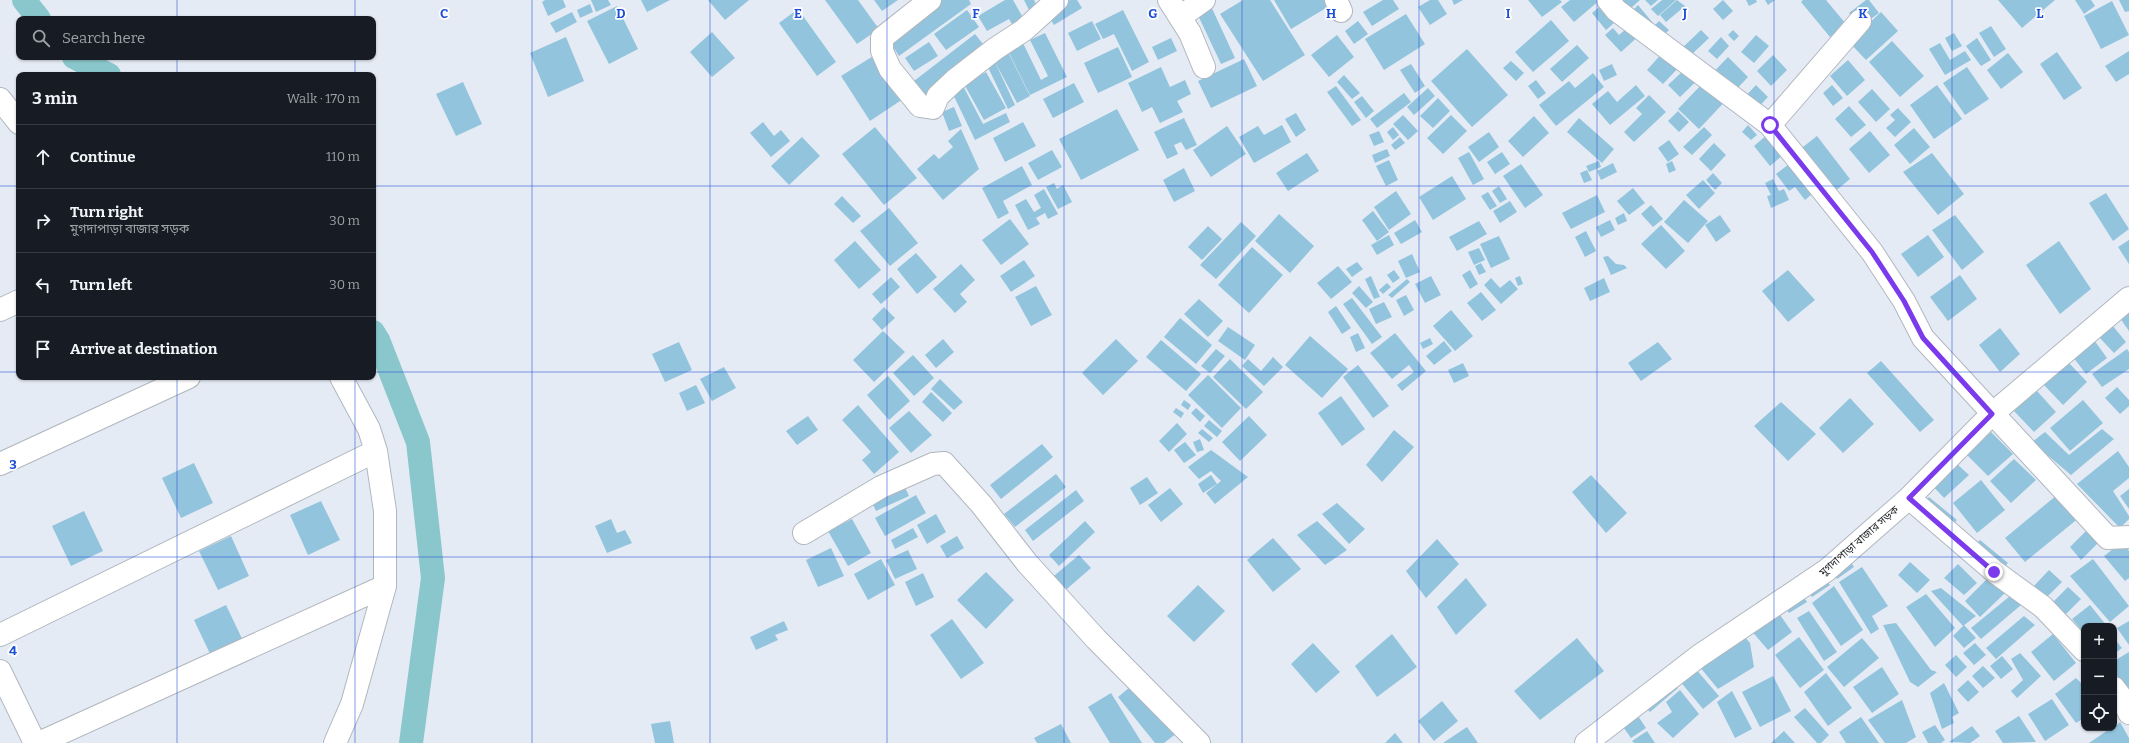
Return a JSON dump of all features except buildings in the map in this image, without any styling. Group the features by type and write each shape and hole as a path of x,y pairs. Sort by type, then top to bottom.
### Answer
{"street":[{"path":"930,0 882,38 882,51 890,69 907,92 920,106 933,108 938,96 955,80 995,49 1024,30 1056,0"},
{"path":"1204,0 1174,9 1190,33 1204,67"},
{"path":"1608,0 1616,10 1770,125 1872,252 1904,301 1923,338 2108,538 2129,537"},
{"path":"1770,125 1860,21"},
{"path":"0,98 16,118"},
{"name":"মুগদাপাড়া বাজার সড়ক","path":"1586,743 1699,656 1827,570 1909,498 1992,414 2129,298"},
{"path":"0,310 16,302"},
{"path":"0,464 182,380"},
{"path":"335,743 352,704 385,586 385,512 376,451 369,429 343,380"},
{"path":"0,635 376,451"},
{"path":"804,533 881,487 933,464 944,463 982,504 1027,563 1096,639 1199,743"},
{"path":"1909,498 1994,572 2043,607 2081,647"},
{"path":"40,743 385,586"},
{"path":"0,671 35,743"},
{"path":"2117,692 2124,701 2129,713"}],"waterway":[{"path":"24,0 37,16"},
{"path":"80,60 103,72"},
{"path":"376,337 418,442 433,578 411,743"}],"route":[{"path":"1770,125 1872,252 1904,301 1923,338 1992,414 1909,498 1994,572"}]}
